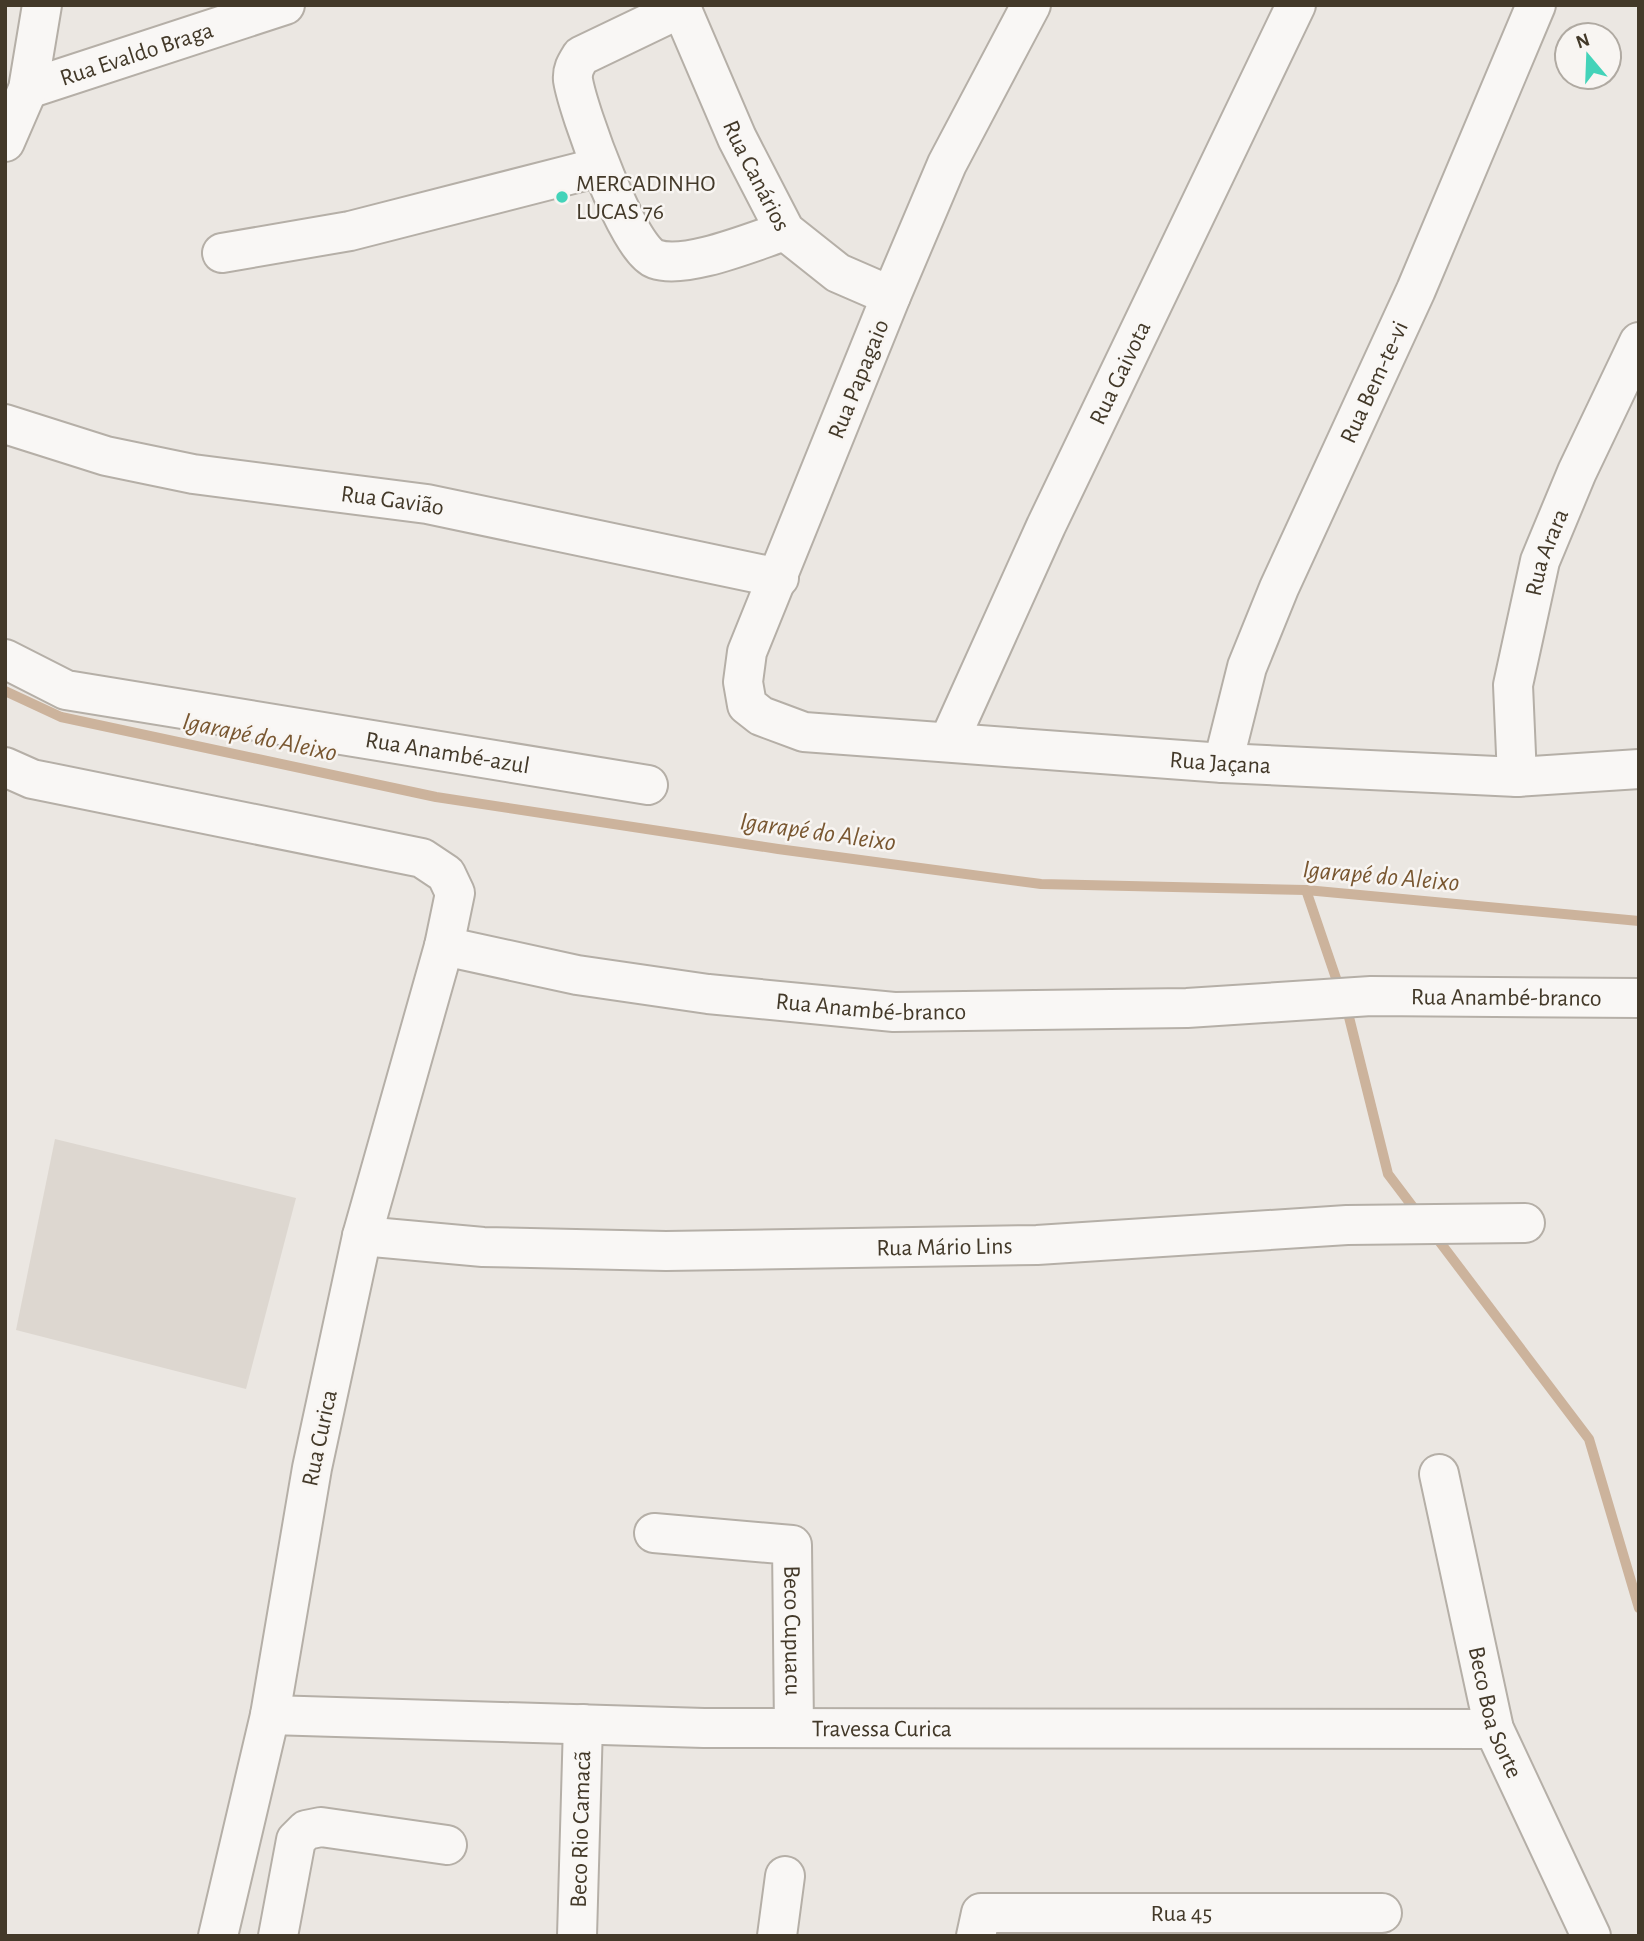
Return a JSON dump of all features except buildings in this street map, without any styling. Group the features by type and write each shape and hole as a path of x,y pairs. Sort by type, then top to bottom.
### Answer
{"street":[{"path":"5,142 28,89 42,5"},
{"name":"Rua Evaldo Braga","path":"28,89 285,5"},
{"name":"Rua Papagaio","path":"804,732 761,716 747,705 743,682 747,652 947,164 1031,5"},
{"name":"Rua Gaivota","path":"949,741 1045,526 1296,5"},
{"name":"Rua Bem-te-vi","path":"1223,763 1248,667 1279,588 1416,290 1536,5"},
{"path":"680,6 581,56 573,68 578,100 600,167 639,246 651,258 667,262 698,257 785,230"},
{"name":"Rua Canários","path":"680,6 737,138 785,230 838,273 891,296"},
{"path":"222,253 350,232 600,167"},
{"name":"Rua Arara","path":"1517,777 1513,685 1540,561 1626,397 1639,342"},
{"name":"Rua Gavião","path":"5,424 106,456 193,474 427,504 779,578"},
{"name":"Rua Anambé-azul","path":"5,659 66,690 648,785"},
{"name":"Rua Jaçana","path":"804,732 1223,763 1517,777 1639,769"},
{"path":"5,767 32,779 422,858 446,874 455,892 444,946"},
{"name":"Rua Anambé-branco","path":"444,946 577,975 708,994 894,1012 1147,1009 1371,996 1639,998"},
{"name":"Rua Curica","path":"218,1936 270,1714 312,1468 362,1236 444,946"},
{"name":"Rua Mário Lins","path":"362,1236 483,1247 666,1251 1037,1245 1347,1225 1525,1223"},
{"name":"Beco Boa Sorte","path":"1439,1474 1494,1729 1591,1936"},
{"name":"Beco Cupuacu","path":"654,1533 792,1545 794,1728"},
{"name":"Travessa Curica","path":"270,1714 794,1728 1494,1729"},
{"name":"Beco Rio Camacã","path":"577,1936 583,1724"},
{"path":"278,1936 296,1840 306,1830 320,1827 447,1845"},
{"path":"777,1936 785,1877"},
{"name":"Rua 45","path":"978,1925 1382,1913"}],"shaded area":[{"path":"55,1139 296,1198 246,1389 16,1330"}],"waterway":[{"name":"Igarapé do Aleixo","path":"5,691 61,717 436,797 778,849 1041,884 1306,890 1639,921"},
{"path":"1306,890 1340,990"},
{"path":"1346,1005 1388,1174 1419,1215"},
{"path":"1433,1233 1589,1439 1639,1608"}],"place":[{"name":"MERCADINHO LUCAS 76","path":"562,197"}]}
